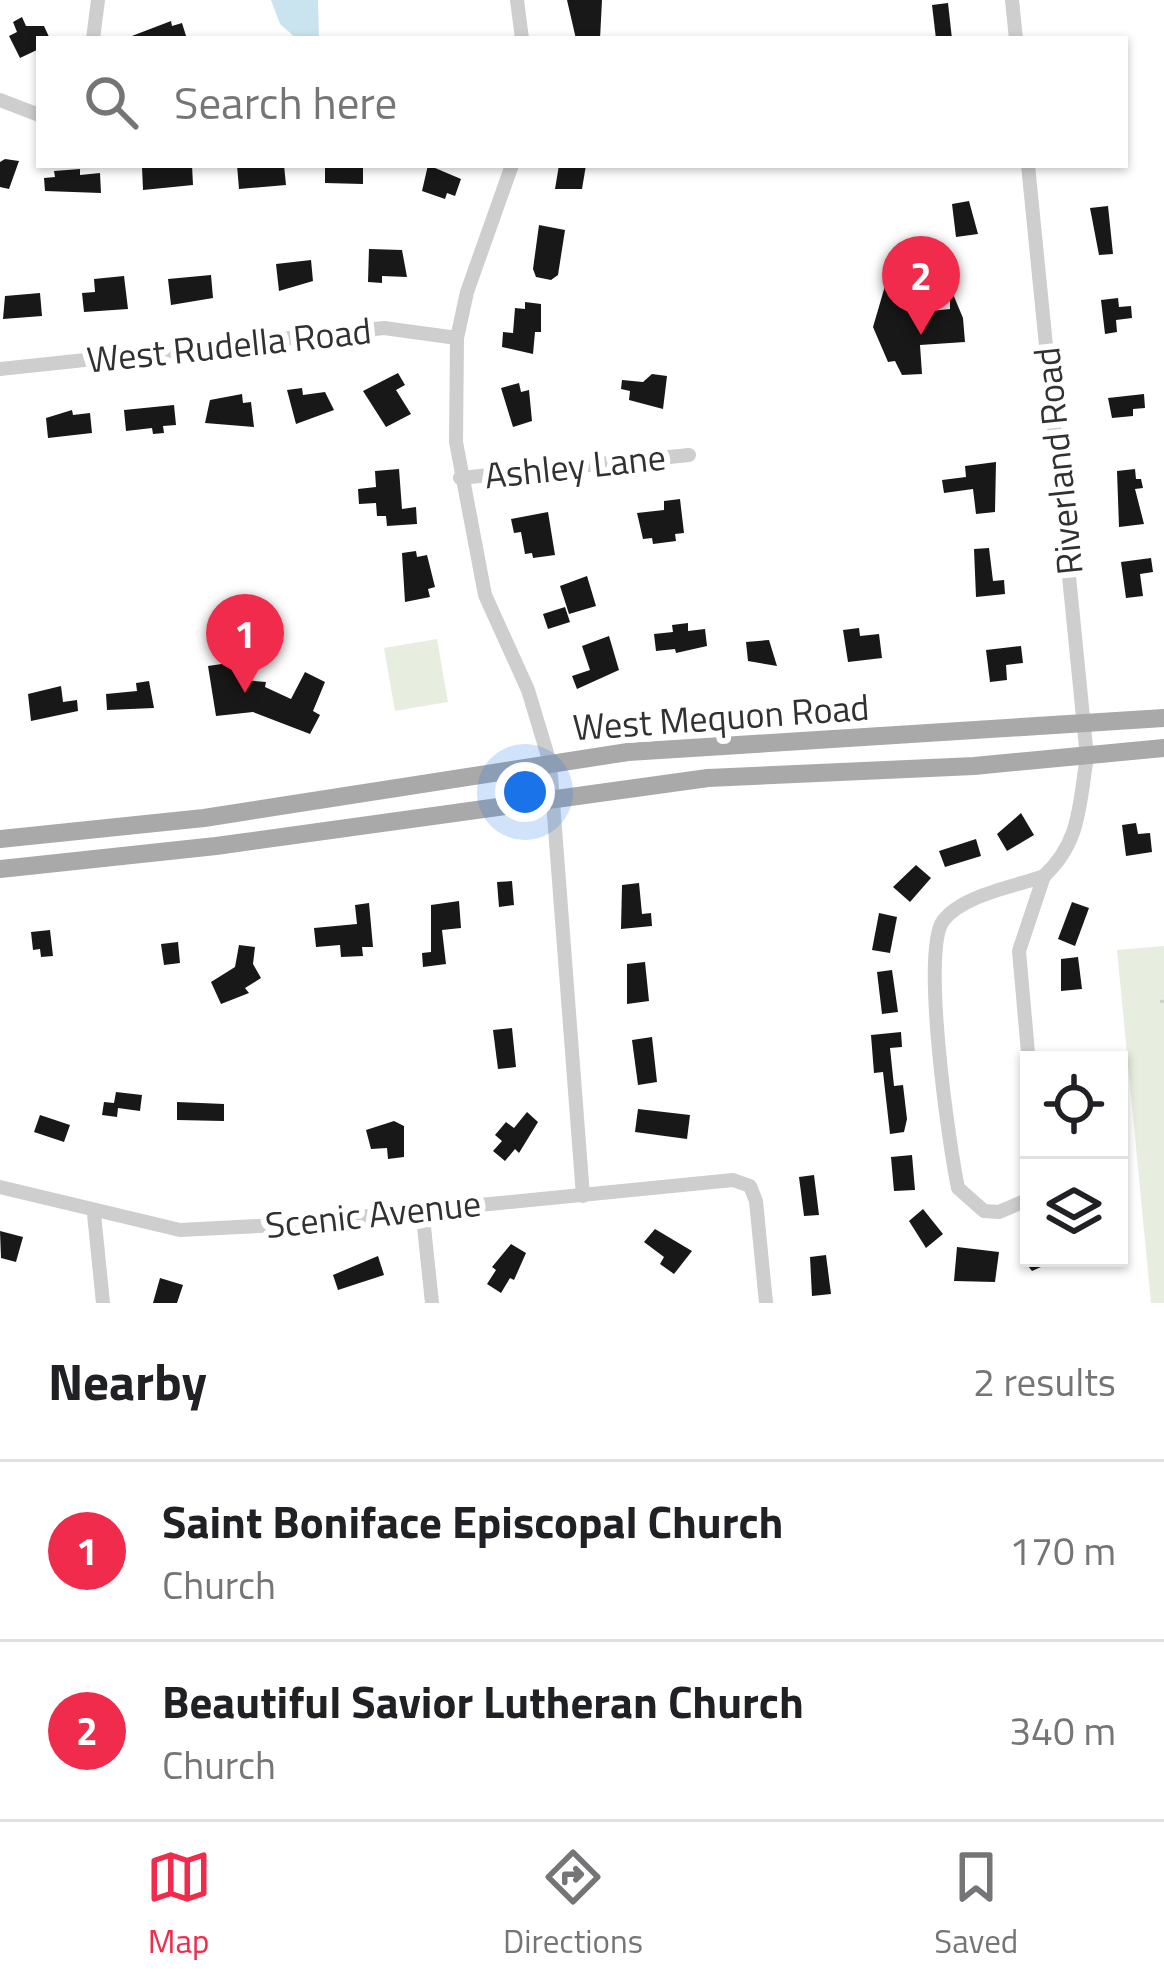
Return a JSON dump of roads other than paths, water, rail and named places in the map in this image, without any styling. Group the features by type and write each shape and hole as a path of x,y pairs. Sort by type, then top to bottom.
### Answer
{"main road":[{"name":"West Mequon Road","path":"0,839 204,818 550,764 734,743 1164,718"},
{"name":"West Mequon Road","path":"0,869 257,841 554,796 788,772 1087,757 1164,748"}],"street":[{"path":"93,36 98,0"},
{"path":"517,0 522,36"},
{"path":"1012,0 1016,36"},
{"path":"0,100 36,114"},
{"path":"511,168 467,292 454,400 460,478 485,595 528,690 550,764 583,1196"},
{"name":"Riverland Road","path":"1028,168 1087,757 1077,834 1066,856 1044,876 1028,909 1018,951 1028,1051"},
{"name":"West Rudella Road","path":"0,369 384,328 458,338"},
{"name":"Ashley Lane","path":"460,478 689,455"},
{"path":"1020,1203 984,1211 958,1188 932,959 942,922 957,908 1044,876"},
{"name":"Scenic Avenue","path":"0,1187 94,1214 180,1230 278,1226 733,1180 750,1186 766,1303"},
{"path":"422,1208 432,1303"},
{"path":"94,1214 104,1303"}],"water":[{"path":"271,0 318,0 319,36 294,36 280,24"}],"place":[{"name":"Beautiful Savior Lutheran Church","path":"921,335"},
{"name":"Saint Boniface Episcopal Church","path":"245,693"}]}
